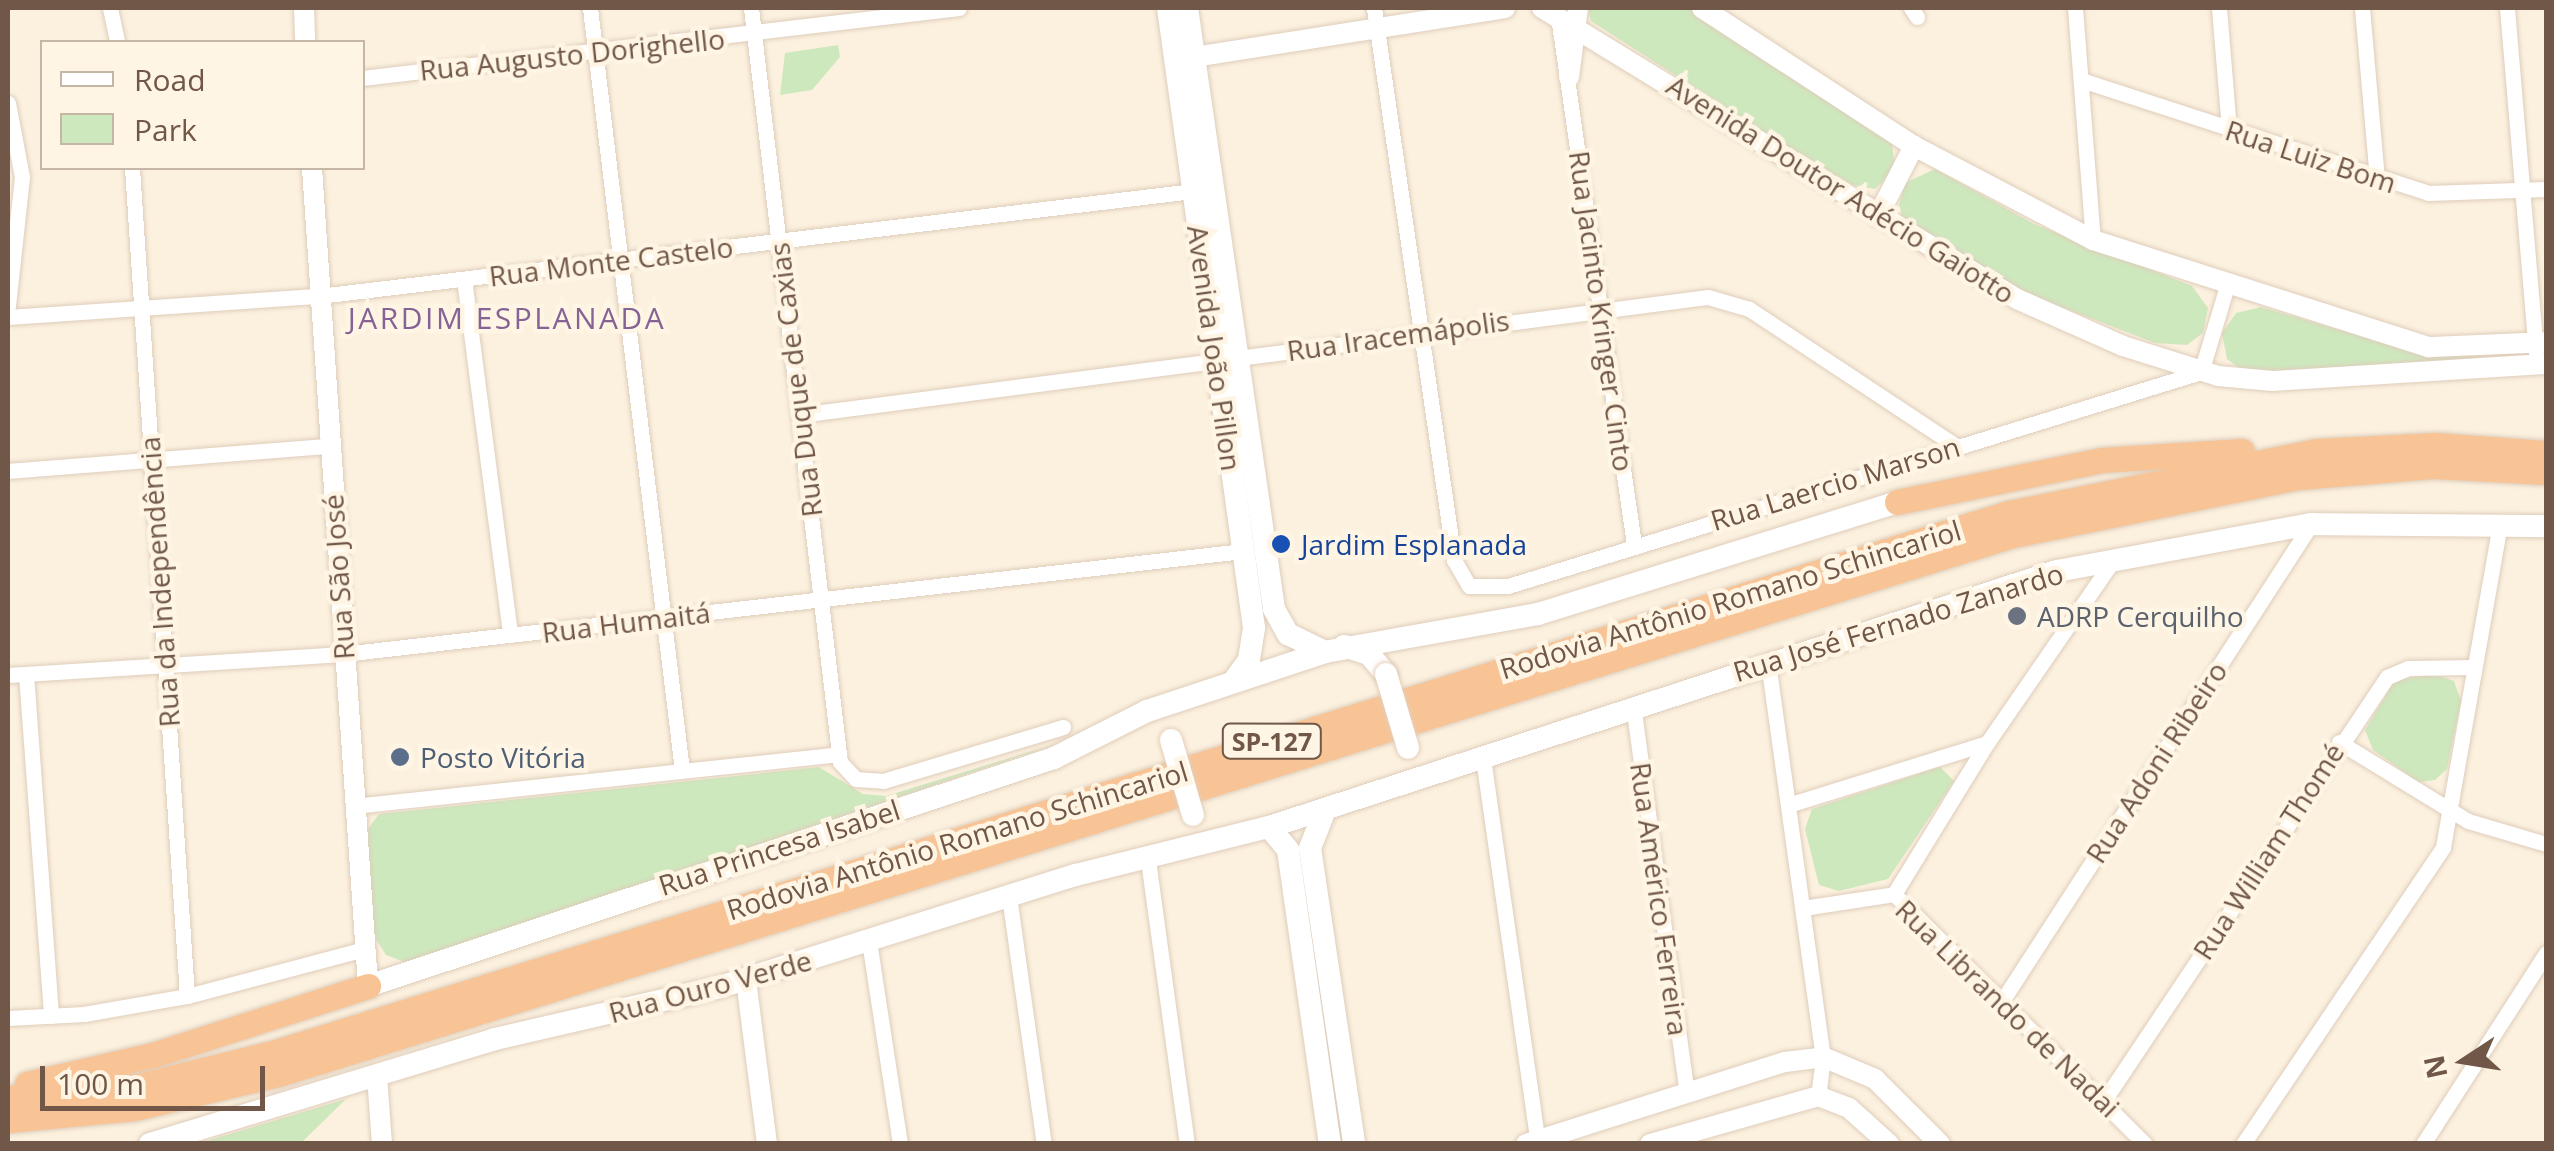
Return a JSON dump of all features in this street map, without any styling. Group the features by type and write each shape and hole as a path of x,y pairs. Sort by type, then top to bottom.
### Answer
{"highway":[{"name":"Rodovia Antônio Romano Schincariol","path":"8,1098 88,1093 231,1066 1925,537 2088,493 2317,451 2434,445 2546,452"},
{"path":"1897,502 2102,460 2194,451 2317,451"},
{"name":"Rodovia Antônio Romano Schincariol","path":"8,1120 134,1108 282,1073 2013,535 2299,477 2433,466 2546,472"},
{"path":"8,1086 102,1070 368,986"}],"main road":[{"name":"Avenida João Pillon","path":"1168,8 1185,58"},
{"name":"Avenida João Pillon","path":"1187,8 1185,58 1228,359 1274,609 1288,634 1335,648"},
{"name":"Avenida João Pillon","path":"1228,359 1255,643 1232,682"},
{"path":"1224,840 1193,815 1171,740 1172,716 1186,696 1335,648 1538,614 1897,502"},
{"name":"Rua José Fernado Zanardo","path":"1269,827 1398,787 1633,704 2116,556 2311,524 2546,526"},
{"path":"1335,648 1369,654 1386,674 1408,748 1408,769 1398,787"},
{"name":"Rua Princesa Isabel","path":"368,986 1054,758 1186,696"},
{"path":"1326,810 1310,848 1354,1144"},
{"path":"1269,827 1288,850 1330,1144"},
{"name":"Rua Ouro Verde","path":"150,1144 494,1039 746,980 1009,896 1269,827"}],"street":[{"path":"110,8 117,40"},
{"path":"304,8 306,40"},
{"path":"590,8 682,770"},
{"name":"Rua Duque de Caxias","path":"751,8 838,754"},
{"name":"Rua Augusto Dorighello","path":"365,78 959,8"},
{"path":"1185,58 1375,18 1505,8"},
{"path":"1702,8 1914,146 2093,240 2227,286 2429,347 2541,343"},
{"path":"2076,8 2093,240"},
{"path":"2219,8 2229,130"},
{"path":"2362,8 2377,178"},
{"path":"2506,8 2542,365"},
{"path":"1564,12 1569,77"},
{"name":"Avenida Doutor Adécio Gaiotto","path":"1564,12 1616,50 1878,216 2017,298 2123,346 2201,372 2273,381 2542,365"},
{"path":"1375,18 1421,332"},
{"path":"1569,77 1580,60 1616,50"},
{"name":"Rua Jacinto Kringer Cinto","path":"1569,77 1604,306 1634,545"},
{"name":"Rua Luiz Bom","path":"2081,80 2377,178 2446,196 2546,189"},
{"path":"8,103 22,178 8,306"},
{"path":"1878,216 1914,146"},
{"name":"Rua da Independência","path":"132,170 187,996"},
{"name":"Rua São José","path":"312,170 328,446 368,986"},
{"name":"Rua Monte Castelo","path":"8,317 319,296 1204,190"},
{"path":"464,279 510,635"},
{"path":"2201,372 2227,286"},
{"name":"Rua Iracemápolis","path":"799,415 1604,306 1728,300 1956,446"},
{"name":"Rua Laercio Marson","path":"1421,332 1454,560 1469,586 1508,586 2201,372"},
{"path":"8,471 328,446"},
{"name":"Rua Adoni Ribeiro","path":"2002,1001 2311,524"},
{"path":"2243,1144 2443,847 2500,524"},
{"name":"Rua Humaitá","path":"8,675 343,654 1244,551"},
{"path":"1894,894 1987,743 2116,556"},
{"path":"1768,662 1823,1057 1818,1096"},
{"name":"Rua William Thomé","path":"2103,1102 2339,742 2396,670 2474,668"},
{"path":"26,674 51,1016"},
{"name":"Rua Américo Ferreira","path":"1633,704 1687,1093"},
{"name":"Rua Princesa Isabel","path":"838,754 850,775 870,782 1063,727"},
{"path":"2339,742 2450,811 2546,844"},
{"path":"1788,805 1987,743"},
{"path":"354,806 838,754"},
{"path":"1483,758 1534,1142 1784,1062 1823,1057 1875,1079 1940,1144"},
{"path":"1148,860 1188,1144"},
{"name":"Rua Librando de Nadai","path":"1802,908 1894,894 2145,1144"},
{"path":"1009,896 1044,1144"},
{"path":"870,941 900,1144"},
{"path":"8,1018 51,1016 187,996 365,949"},
{"path":"2423,1144 2546,953"},
{"path":"746,980 767,1144"},
{"path":"377,1076 382,1144"},
{"path":"1650,1144 1694,1137 1818,1096 1849,1108 1889,1144"}],"green space":[{"path":"1588,8 1688,8 1892,144 1895,170 1875,189 1845,184 1591,21"},
{"path":"838,45 840,57 812,90 780,95 785,53"},
{"path":"1935,169 2034,224 2192,286 2208,308 2203,333 2187,345 2155,343 2015,289 1903,219 1899,205 1905,183"},
{"path":"2261,307 2390,345 2503,360 2245,372 2227,359 2222,333 2236,313"},
{"path":"2434,674 2454,681 2461,701 2447,769 2435,780 2419,782 2373,750 2365,730 2395,680"},
{"path":"1068,740 407,963 386,955 374,936 366,832 379,814 819,767 863,794 886,796"},
{"path":"1940,767 1954,781 1888,879 1839,891 1819,885 1805,829 1812,809"},
{"path":"346,1099 301,1143 195,1143 210,1140"}],"place":[{"name":"Jardim Esplanada","path":"1281,544"},
{"name":"ADRP Cerquilho","path":"2017,616"},
{"name":"Posto Vitória","path":"400,757"}],"district":[{"name":"JARDIM ESPLANADA","path":"507,318"}]}
